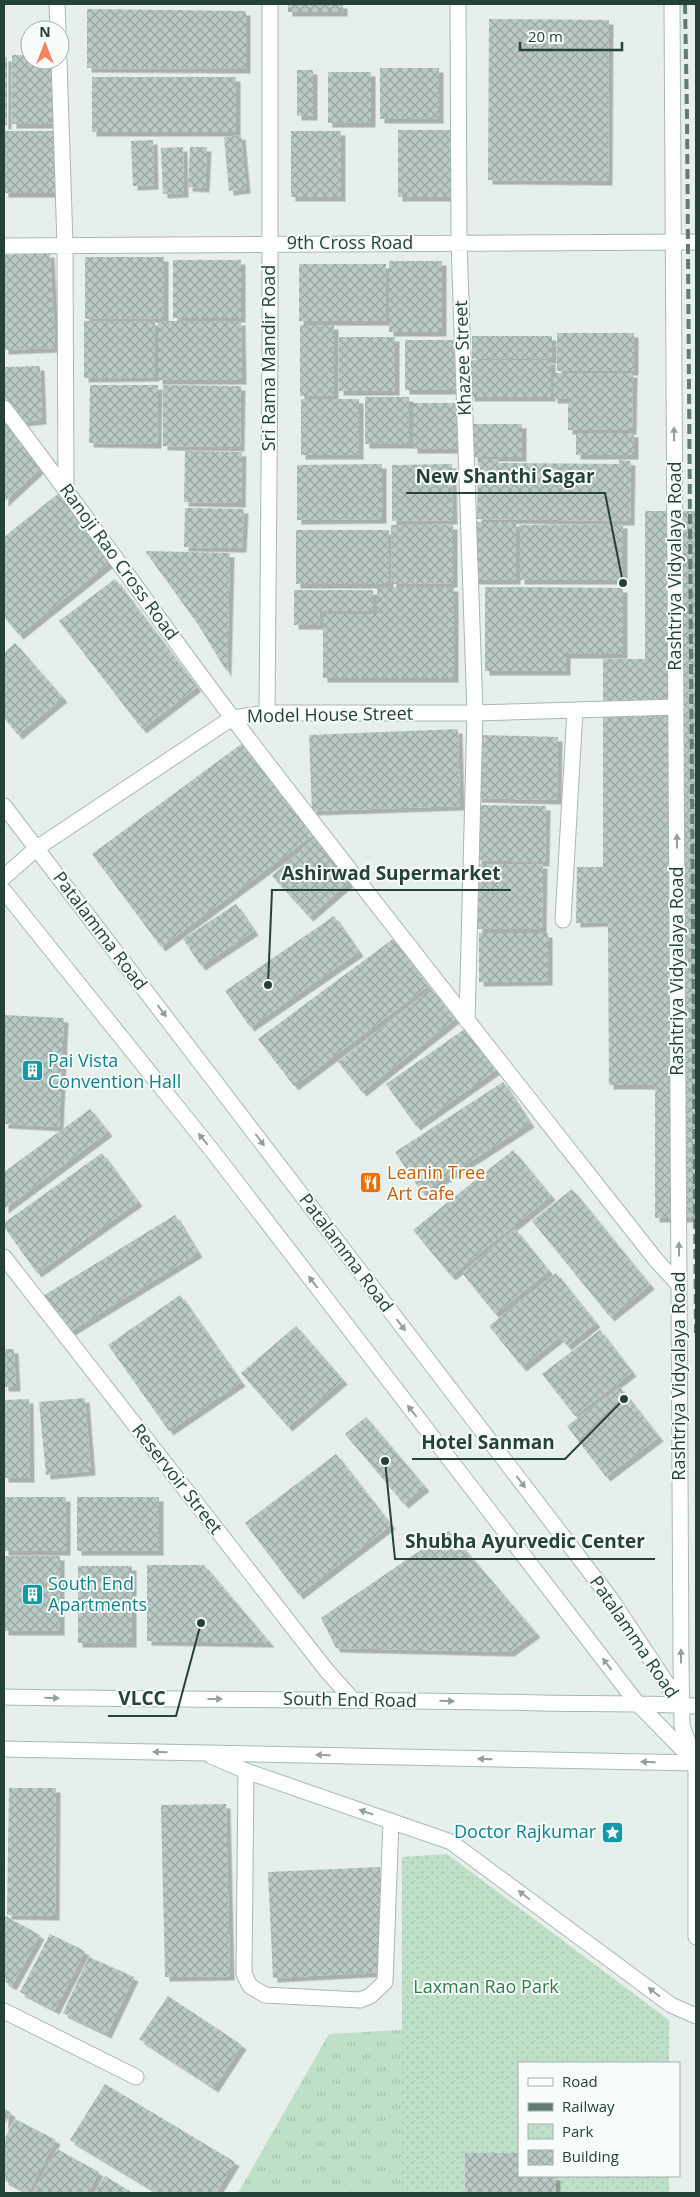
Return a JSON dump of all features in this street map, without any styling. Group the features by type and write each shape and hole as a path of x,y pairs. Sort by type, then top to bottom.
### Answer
{"main road":[{"path":"57,4 58,20"},
{"name":"Sri Rama Mandir Road","path":"267,713 270,4"},
{"name":"Khazee Street","path":"458,4 459,242 475,712 467,1021"},
{"name":"Rashtriya Vidyalaya Road","path":"672,4 679,1285 689,1706 682,1726 696,1763 696,1937"},
{"path":"59,70 65,245 66,488"},
{"name":"9th Cross Road","path":"4,246 696,242"},
{"name":"Ranoji Rao Cross Road","path":"4,408 66,488 232,718 467,1021 656,1260 679,1285"},
{"name":"Model House Street","path":"4,877 37,848 232,718 267,713 475,712 676,707"},
{"path":"563,920 575,710"},
{"name":"Patalamma Road","path":"4,806 610,1598 689,1706"},
{"name":"Patalamma Road","path":"4,891 214,1153 637,1703 696,1763"},
{"name":"Reservoir Street","path":"4,1257 321,1664 352,1700"},
{"name":"South End Road","path":"4,1697 571,1704 637,1703 689,1706"},
{"path":"4,1749 696,1763"},
{"path":"204,1753 246,1771 451,1842 671,2005 696,2016"},
{"path":"246,1771 244,1974 250,1986 265,1995 360,2000 370,1996 385,1982 391,1821"},
{"path":"4,2011 136,2077"}],"green space":[{"name":"Laxman Rao Park","path":"447,1854 669,2020 669,2062 518,2062 518,2177 669,2177 669,2193 402,2193 402,1857"},
{"path":"402,2030 402,2193 238,2193 329,2034"}],"building":[{"path":"288,4 343,4 343,12 288,12"},
{"path":"87,9 246,11 246,69 87,68"},
{"path":"489,19 609,20 608,181 488,180"},
{"path":"12,55 20,55 20,70 52,70 52,124 12,124"},
{"path":"4,57 7,57 7,125 4,125"},
{"path":"380,68 439,68 439,119 380,119"},
{"path":"297,70 313,70 313,116 297,116"},
{"path":"328,72 371,72 371,123 328,123"},
{"path":"92,77 236,77 236,132 92,132"},
{"path":"398,130 451,130 451,197 398,197"},
{"path":"4,131 55,131 55,193 4,193"},
{"path":"291,131 341,131 341,197 291,197"},
{"path":"241,135 246,189 229,191 224,137"},
{"path":"153,140 154,185 133,186 131,141"},
{"path":"183,147 184,193 163,194 161,148"},
{"path":"190,147 207,147 205,188 188,187"},
{"path":"50,253 55,348 4,350 4,255"},
{"path":"85,257 164,257 164,318 85,319"},
{"path":"173,260 241,260 241,318 173,318"},
{"path":"389,261 442,261 442,332 389,332"},
{"path":"299,264 386,264 386,321 299,321"},
{"path":"84,321 155,321 155,377 84,378"},
{"path":"158,321 241,321 242,380 158,380"},
{"path":"300,325 334,325 334,396 300,396"},
{"path":"557,333 634,333 634,371 557,371"},
{"path":"472,336 552,336 552,359 472,359"},
{"path":"339,337 395,337 395,391 339,391"},
{"path":"405,340 458,340 458,390 405,390"},
{"path":"470,360 551,360 551,397 470,397"},
{"path":"40,366 42,420 21,422 4,396 4,367"},
{"path":"553,373 633,373 632,430 568,430 568,399 553,399"},
{"path":"90,385 158,385 157,444 89,443"},
{"path":"163,385 241,386 240,447 163,446"},
{"path":"365,397 409,397 409,444 365,444"},
{"path":"301,399 359,399 359,455 301,455"},
{"path":"413,403 461,403 461,449 413,449"},
{"path":"7,422 45,464 4,502 4,426"},
{"path":"473,424 522,424 522,457 473,457"},
{"path":"576,433 634,433 634,455 576,455"},
{"path":"185,451 242,452 241,503 184,502"},
{"path":"478,459 498,459 498,463 619,464 619,460 631,461 630,521 477,519"},
{"path":"382,464 382,519 297,520 297,465"},
{"path":"452,464 453,520 392,521 392,465"},
{"path":"59,493 113,560 19,635 4,617 4,537"},
{"path":"185,508 244,509 242,548 184,547"},
{"path":"645,511 696,511 696,1218 655,1218 655,1085 609,1085 608,922 576,923 577,867 603,867 603,659 645,659"},
{"path":"472,522 516,522 516,580 472,580"},
{"path":"623,524 623,580 520,580 520,525"},
{"path":"391,525 453,525 453,583 392,584"},
{"path":"296,530 389,530 389,584 296,584"},
{"path":"145,551 230,553 227,672 199,626"},
{"path":"115,579 197,687 142,729 59,621"},
{"path":"377,587 454,587 454,678 323,678 323,614 377,614"},
{"path":"485,587 623,588 623,654 566,654 566,671 485,671"},
{"path":"294,590 373,590 373,611 320,611 320,625 294,625"},
{"path":"15,643 63,698 18,735 4,718 4,653"},
{"path":"458,729 460,806 312,811 309,735"},
{"path":"479,735 558,737 557,800 477,798"},
{"path":"244,742 313,835 161,947 92,854"},
{"path":"478,805 546,806 545,862 477,860"},
{"path":"316,837 353,879 309,917 272,876"},
{"path":"478,864 543,864 542,929 478,929"},
{"path":"236,904 254,931 201,966 183,939"},
{"path":"334,916 359,952 250,1027 225,991"},
{"path":"479,933 548,933 548,981 479,982"},
{"path":"393,939 428,986 294,1086 258,1039"},
{"path":"431,989 455,1019 362,1092 338,1062"},
{"name":"Pai Vista Convention Hall","path":"4,1015 64,1018 59,1127 4,1124"},
{"path":"466,1028 496,1070 416,1126 386,1084"},
{"path":"503,1082 530,1123 422,1193 395,1152"},
{"path":"90,1109 108,1132 4,1209 4,1172"},
{"path":"513,1150 551,1196 451,1276 413,1230"},
{"path":"102,1153 138,1202 37,1273 4,1227 4,1223"},
{"path":"572,1189 650,1285 610,1317 532,1221"},
{"path":"175,1215 198,1253 66,1334 43,1296"},
{"path":"515,1229 549,1271 495,1314 462,1273"},
{"path":"556,1273 596,1323 567,1346 560,1337 522,1367 489,1326"},
{"path":"180,1295 241,1382 169,1431 108,1345"},
{"path":"296,1326 343,1380 288,1427 241,1373"},
{"path":"600,1330 632,1372 575,1416 542,1374"},
{"path":"4,1349 14,1349 16,1387 4,1387"},
{"path":"620,1387 659,1437 606,1477 567,1426"},
{"path":"85,1398 91,1471 46,1475 39,1402"},
{"path":"29,1399 30,1478 4,1478 4,1400"},
{"path":"366,1417 425,1487 404,1504 345,1434"},
{"path":"336,1454 391,1525 299,1595 245,1523"},
{"path":"4,1497 66,1497 66,1551 4,1551"},
{"path":"77,1497 159,1497 159,1551 77,1551"},
{"path":"449,1531 536,1633 510,1652 336,1648 321,1618"},
{"name":"South End Apartments","path":"4,1556 60,1556 60,1631 4,1631"},
{"path":"147,1565 204,1565 270,1643 147,1641"},
{"path":"78,1566 132,1566 132,1643 78,1643"},
{"path":"9,1788 56,1788 55,1916 7,1915"},
{"path":"226,1804 230,1976 165,1977 161,1805"},
{"path":"380,1867 385,1972 273,1978 268,1872"},
{"path":"4,1915 40,1935 12,1986 4,1981"},
{"path":"50,1934 85,1951 55,2010 20,1992"},
{"path":"89,1957 134,1977 107,2034 63,2013"},
{"path":"168,1996 242,2045 214,2088 139,2039"},
{"path":"105,2084 235,2162 216,2193 158,2193 70,2140"},
{"path":"4,2108 11,2113 4,2126"},
{"path":"15,2119 56,2140 28,2193 4,2180 4,2140"},
{"path":"57,2149 99,2172 88,2193 33,2192"},
{"path":"465,2153 518,2153 518,2177 556,2177 556,2193 465,2193"},
{"path":"105,2176 133,2193 94,2193"}],"railway":[{"path":"685,4 696,1333"}],"place":[{"name":"New Shanthi Sagar","path":"623,583"},
{"name":"Ashirwad Supermarket","path":"268,985"},
{"name":"Pai Vista Convention Hall","path":"32,1071"},
{"name":"Leanin Tree Art Cafe","path":"371,1183"},
{"name":"Hotel Sanman","path":"624,1399"},
{"name":"Shubha Ayurvedic Center","path":"385,1461"},
{"name":"South End Apartments","path":"32,1594"},
{"name":"VLCC","path":"201,1623"},
{"name":"Doctor Rajkumar","path":"612,1832"}]}
